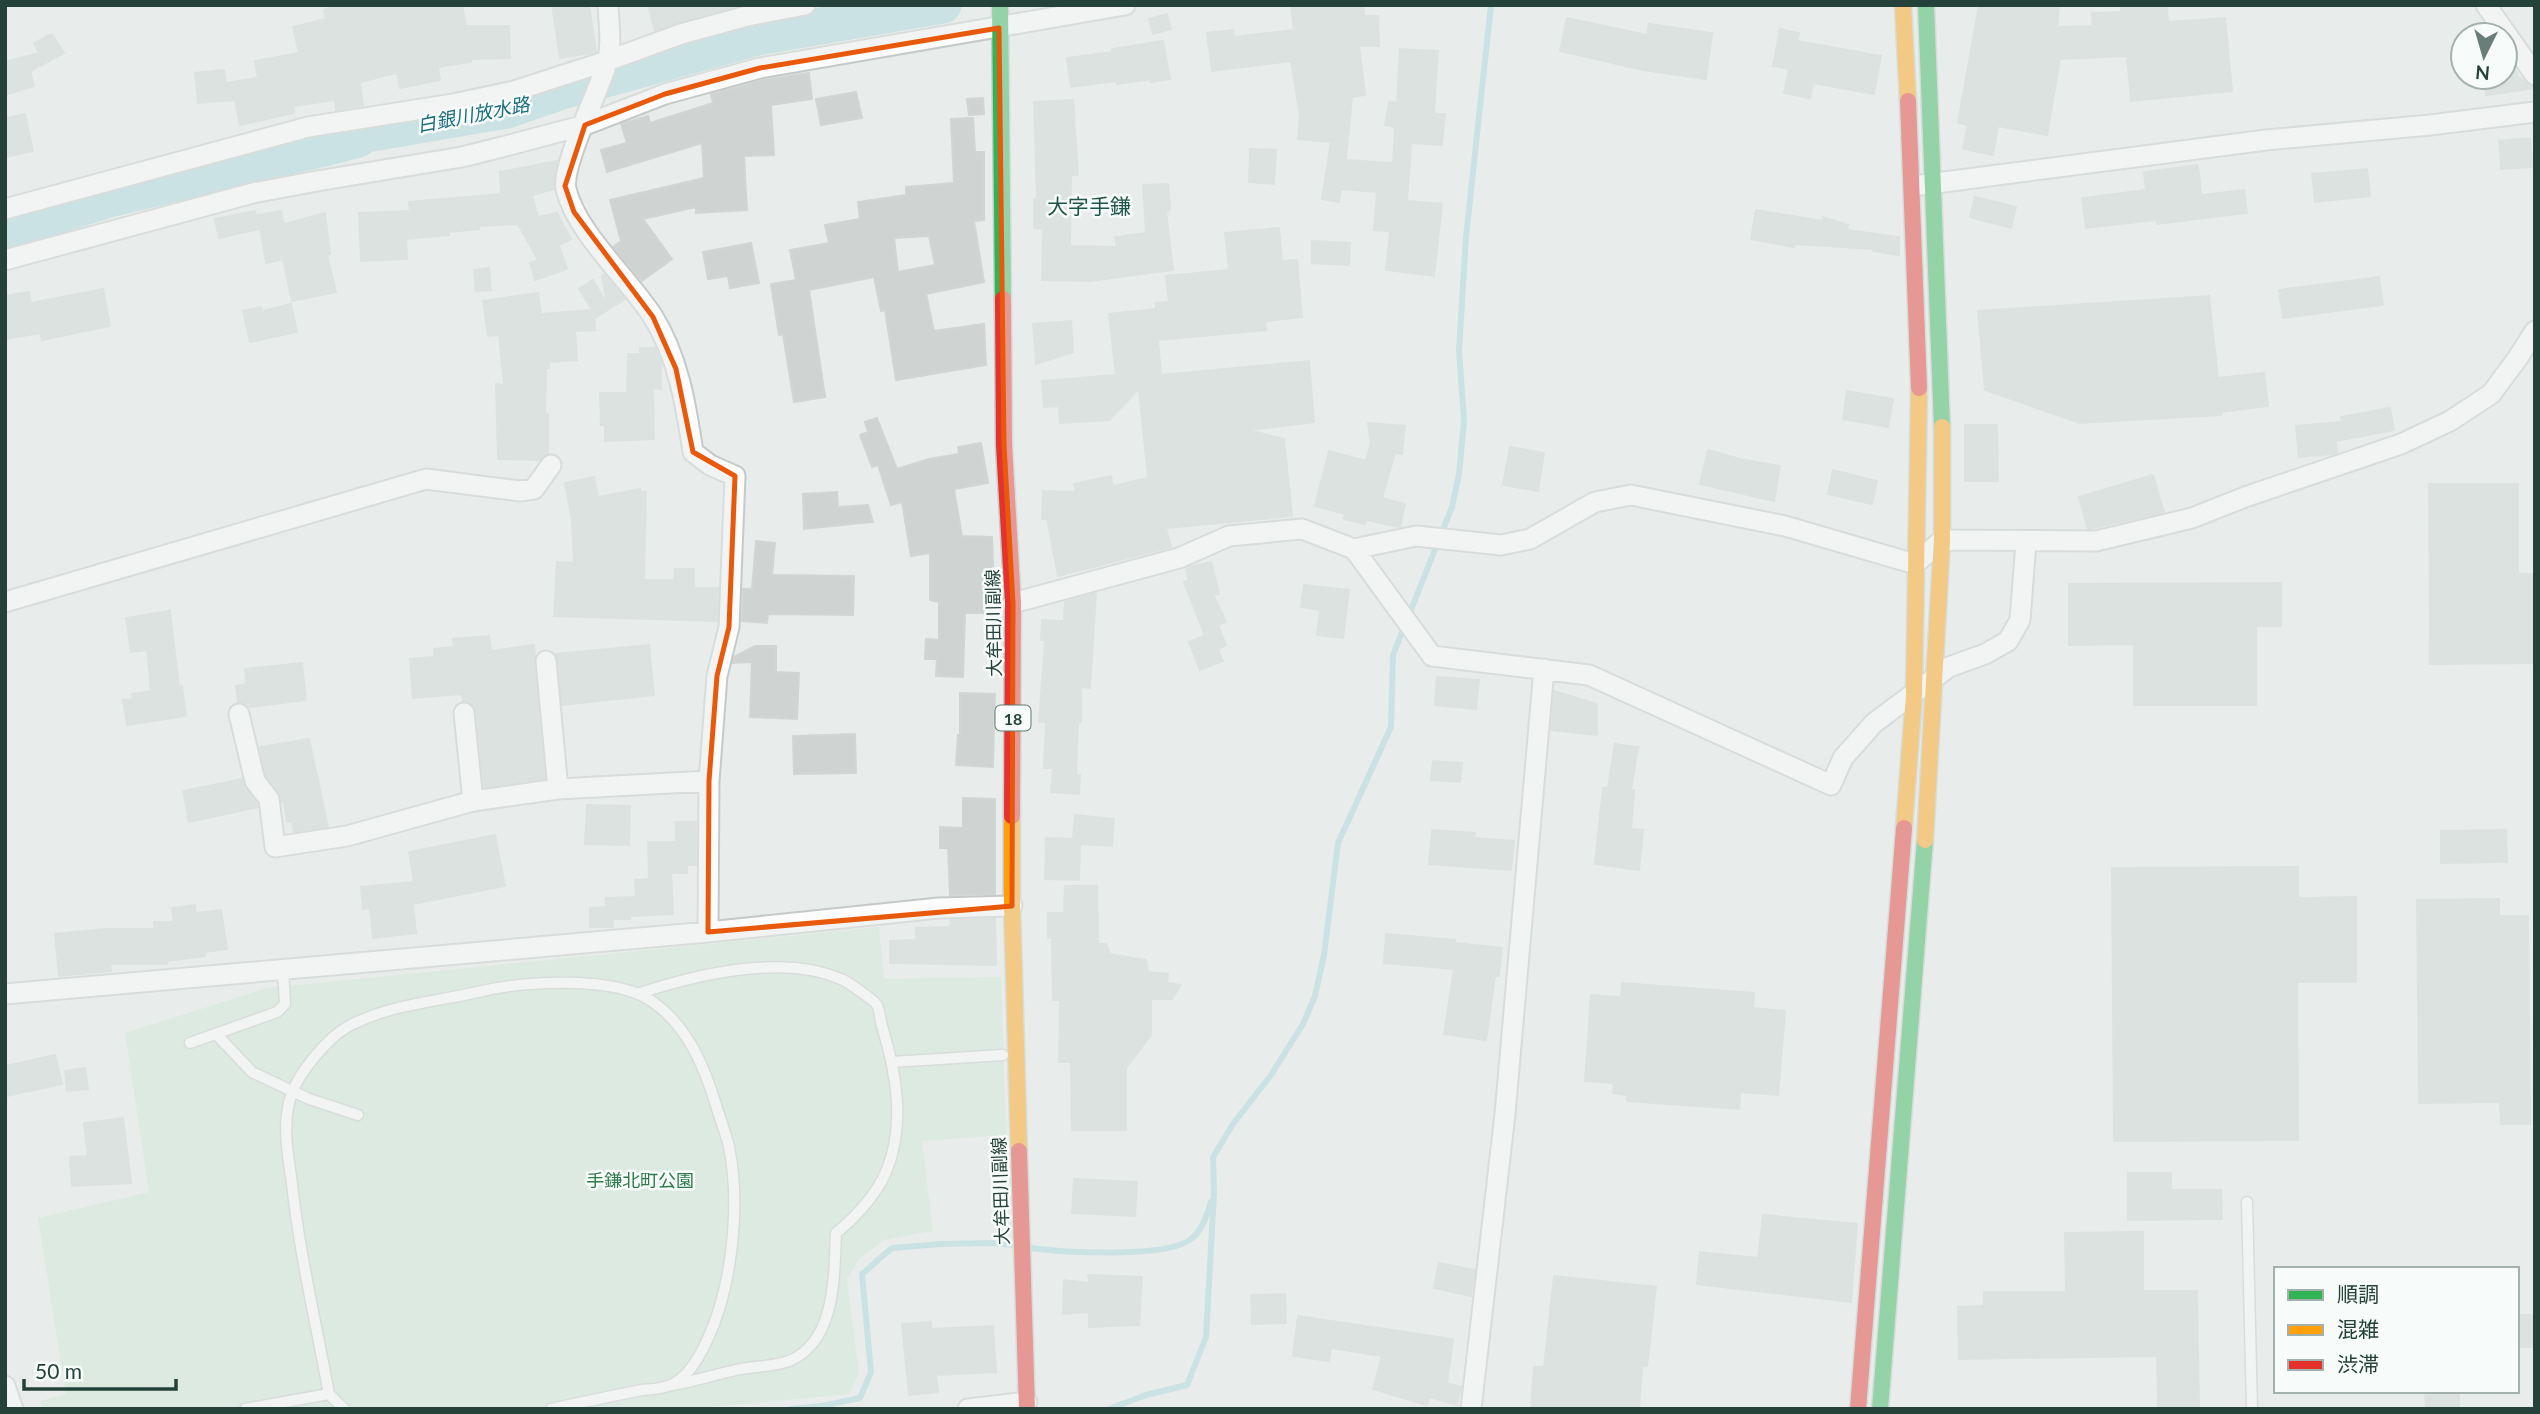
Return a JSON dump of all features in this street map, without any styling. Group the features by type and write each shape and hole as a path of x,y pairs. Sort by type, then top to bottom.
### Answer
{"street":[{"path":"608,5 610,30 607,61 572,154 565,186 574,212 653,317 676,369 685,401 693,452 710,465 735,476 729,627 717,676 709,781 708,932"},
{"path":"5,209 308,127 453,104 513,91 681,34 747,16 805,5"},
{"path":"5,260 253,193 463,157 585,125 665,94 760,68 1000,17 1125,5"},
{"path":"1858,1409 1914,695 1920,421 1913,187 1903,5"},
{"path":"1880,1409 1927,812 1942,540 1942,420 1926,5"},
{"path":"2486,5 2535,75"},
{"name":"大牟田川副線","path":"1000,17 1004,445 1013,603 1012,906 1027,1405"},
{"path":"1913,187 2266,140 2535,113"},
{"path":"1915,564 1942,540 2096,541 2192,518 2245,496 2401,444 2449,421 2491,394 2535,331"},
{"path":"5,603 426,479 520,491 534,489 551,465"},
{"path":"1354,549 1416,536 1501,545 1530,539 1595,502 1631,495 1785,526 1915,564"},
{"path":"1013,603 1179,558 1229,536 1302,529 1354,549 1432,656 1589,675 1831,785 1843,758 1874,723 1949,667 1984,654 2008,641 2020,620 2026,542"},
{"path":"546,660 558,789"},
{"path":"1471,1409 1506,1114 1544,669"},
{"path":"464,713 473,801"},
{"path":"239,714 255,781 269,799 275,847 347,836 473,801 558,789 709,781"},
{"path":"5,994 708,932 939,908 1012,906"},
{"path":"5,1386 13,1409"},
{"path":"968,1409 1027,1405"}],"lane":[{"path":"551,1409 785,1362 802,1355 821,1333 832,1288 836,1233 865,1205 879,1186 892,1151 897,1095 892,1062 877,1004 846,981 816,971 770,967 721,972 640,993"},
{"path":"190,1043 277,1013 285,1004 283,969"},
{"path":"344,1409 329,1394 298,1237 285,1133 292,1092 307,1067 335,1036 347,1027 390,1010 500,986 601,985 640,993 674,1021 691,1043 711,1085 729,1146 733,1176 731,1243 721,1306 708,1341 689,1370 672,1385"},
{"path":"216,1034 252,1072 292,1092 358,1115"},
{"path":"892,1062 1003,1055"},
{"path":"2247,1202 2252,1409"},
{"path":"249,1408 276,1406 329,1394"}],"highlighted area":[{"path":"999,28 1004,445 1013,603 1012,906 708,932 709,781 717,676 729,627 735,476 693,452 676,369 653,317 574,212 565,186 585,125 665,94 760,68"}],"green space":[{"name":"手鎌北町公園","path":"879,927 884,979 1001,977 1006,1135 922,1141 933,1231 884,1240 858,1260 847,1280 859,1373 849,1394 690,1409 42,1409 40,1401 66,1394 38,1218 149,1192 125,1033 267,988"}],"building":[{"path":"341,5 462,5 466,26 509,26 510,58 471,59 471,62 438,67 440,80 400,88 397,73 360,82 363,106 336,110 335,100 293,106 294,113 240,125 235,100 198,103 195,73 224,70 226,83 258,78 255,61 299,53 293,27 326,19 324,10"},
{"path":"552,5 589,5 596,52 560,58"},
{"path":"648,5 740,5 655,31"},
{"path":"1291,5 1363,5 1364,16 1378,16 1379,46 1359,46 1365,95 1352,97 1346,160 1393,163 1395,127 1385,125 1389,102 1397,103 1400,49 1438,51 1434,114 1445,114 1442,145 1411,143 1407,201 1442,204 1434,276 1386,270 1390,231 1374,230 1377,192 1341,189 1339,202 1322,199 1331,142 1298,139 1300,116 1291,61 1212,71 1207,33 1233,30 1234,37 1294,30"},
{"path":"1979,5 2059,5 2057,27 2093,26 2092,13 2121,12 2121,5 2167,5 2168,22 2225,18 2232,91 2131,101 2127,56 2060,59 2047,135 1998,126 1993,155 1963,149 1968,125 1958,123"},
{"path":"1167,14 1171,29 1153,34 1149,19"},
{"path":"1567,18 1647,35 1649,24 1712,33 1706,79 1643,70 1560,51"},
{"path":"1780,29 1799,33 1797,41 1881,56 1874,94 1813,83 1810,98 1784,93 1789,69 1773,66"},
{"path":"52,34 64,53 30,71 34,86 5,95 5,62 39,53 34,43"},
{"path":"1163,41 1170,79 1117,84 1117,81 1071,87 1067,58"},
{"path":"809,73 812,99 771,105 774,155 744,156 747,210 696,213 696,207 643,219 672,259 642,281 613,247 621,241 610,200 704,178 702,143 607,172 601,150 627,143 621,124 648,116 650,123 713,103 711,94 763,80"},
{"path":"2519,77 2535,88 2519,90"},
{"path":"2486,91 2514,91 2486,95"},
{"path":"856,92 862,118 821,125 816,99"},
{"path":"983,98 984,114 969,115 967,99"},
{"path":"1073,100 1078,175 1071,175 1070,246 1117,247 1115,237 1146,233 1143,185 1168,184 1170,210 1166,211 1173,270 1090,281 1042,280 1043,229 1034,228 1034,199 1037,199 1034,102"},
{"path":"25,114 33,151 5,157 5,118"},
{"path":"973,118 975,152 984,152 984,220 974,221 984,282 926,294 934,331 984,324 986,365 896,380 885,310 881,311 874,277 809,290 825,397 794,402 783,334 779,335 771,284 796,280 790,250 829,243 825,225 860,219 858,202 906,195 906,187 954,183 951,119","holes":["929,236 935,265 898,272 894,238"]},
{"path":"2530,138 2532,167 2501,169 2499,141"},
{"path":"1250,149 1276,150 1274,184 1249,182"},
{"path":"557,161 554,189 532,195 538,217 557,213 571,239 559,245 567,269 535,280 530,263 538,260 518,224 479,226 479,229 449,232 449,235 406,239 407,259 361,261 359,213 410,211 409,202 501,194 500,172"},
{"path":"2198,165 2201,195 2244,190 2247,213 2157,224 2156,220 2086,228 2082,198 2146,190 2144,172"},
{"path":"2367,169 2370,196 2315,202 2312,174"},
{"path":"1975,197 2016,207 2011,228 1970,217"},
{"path":"1756,210 1823,221 1823,217 1848,225 1847,230 1899,237 1899,255 1873,251 1874,249 1794,244 1794,247 1751,239"},
{"path":"255,211 259,229 219,238 215,219"},
{"path":"281,211 284,224 325,213 330,254 327,255 336,292 292,301 283,259 266,263 258,215"},
{"path":"1279,228 1282,261 1297,260 1302,317 1265,321 1266,330 1158,340 1161,375 1309,361 1314,422 1249,430 1284,439 1292,516 1166,528 1171,547 1058,576 1047,519 1042,519 1043,491 1076,492 1074,484 1111,476 1113,486 1148,478 1139,389 1109,420 1060,423 1059,406 1044,407 1042,381 1116,375 1109,314 1156,309 1156,303 1169,302 1166,276 1229,270 1225,233"},
{"path":"1312,241 1350,243 1349,265 1312,263"},
{"path":"751,243 759,283 730,288 728,276 708,279 703,252"},
{"path":"489,268 491,290 476,291 474,270"},
{"path":"604,274 625,299 596,317 594,313 595,330 575,331 577,360 549,362 549,368 546,368 545,415 548,414 548,453 540,460 498,459 496,384 504,385 499,335 488,336 483,301 538,293 541,314 592,310 579,289 593,280 607,305"},
{"path":"2379,277 2383,305 2283,318 2279,290"},
{"path":"103,289 110,326 42,340 40,333 5,339 5,296 29,292 31,303"},
{"path":"2209,296 2218,378 2264,373 2268,406 2221,412 2221,415 2080,423 1985,390 1978,311"},
{"path":"291,304 297,332 250,342 243,311 261,307 262,311"},
{"path":"1071,321 1073,352 1036,364 1033,324"},
{"path":"640,348 655,348 661,363 661,389 653,388 654,439 605,441 605,425 601,425 600,393 627,393 628,354 640,354"},
{"path":"1847,391 1893,399 1888,427 1843,419"},
{"path":"2390,408 2394,430 2336,441 2337,453 2299,457 2296,426 2342,422 2341,417"},
{"path":"877,418 897,469 929,459 959,454 958,447 981,443 988,483 954,489 962,536 992,537 995,613 965,613 963,677 936,676 937,659 925,659 926,639 939,640 939,602 930,600 930,553 911,556 902,502 891,505 878,465 872,467 860,435 868,432 865,422"},
{"path":"1368,423 1405,426 1402,454 1395,453 1382,498 1405,504 1400,527 1366,520 1365,524 1344,519 1345,514 1315,506 1329,451 1366,461 1371,443"},
{"path":"1965,425 1997,425 1998,481 1965,481"},
{"path":"1510,447 1544,453 1538,491 1503,485"},
{"path":"1708,450 1780,466 1774,501 1700,484"},
{"path":"1833,470 1877,481 1872,504 1828,494"},
{"path":"2153,475 2164,512 2088,529 2079,497"},
{"path":"594,477 598,497 640,489 641,492 646,492 644,580 674,580 675,569 694,569 694,588 718,588 717,621 554,616 557,562 574,563 572,519 565,483"},
{"path":"2429,484 2518,484 2518,574 2535,574 2535,663 2430,664"},
{"path":"837,492 838,507 868,505 873,522 804,529 803,494"},
{"path":"756,541 775,543 772,575 854,576 853,615 768,614 767,623 742,621 743,589 752,589"},
{"path":"1211,562 1219,594 1213,595 1226,622 1218,625 1226,645 1218,649 1223,661 1200,670 1189,642 1205,636 1184,582 1189,581 1186,568"},
{"path":"2281,583 2281,626 2256,626 2256,705 2134,705 2134,644 2069,645 2069,584"},
{"path":"1304,585 1349,590 1343,638 1317,635 1320,610 1301,607"},
{"path":"1096,593 1090,688 1081,687 1081,722 1078,722 1076,775 1080,775 1079,794 1051,792 1053,768 1044,768 1046,722 1039,722 1045,640 1041,640 1042,620 1064,621 1065,602"},
{"path":"170,611 179,687 182,686 186,716 127,725 123,700 133,699 132,694 151,691 147,650 131,652 126,618"},
{"path":"489,636 491,651 534,645 545,779 484,787 473,705 463,701 462,694 413,698 410,659 434,657 434,649 454,647 453,639"},
{"path":"649,645 654,695 562,705 556,654"},
{"path":"755,646 776,646 776,672 799,673 797,719 750,717 752,662 733,663 734,657"},
{"path":"302,663 306,700 249,707 238,702 236,686 246,684 245,669"},
{"path":"1437,677 1479,680 1476,709 1435,705"},
{"path":"1554,691 1597,704 1597,735 1551,730"},
{"path":"960,693 995,694 993,767 956,765 960,735"},
{"path":"855,734 856,773 794,774 793,736"},
{"path":"309,739 328,827 294,832 292,821 287,822 284,802 279,792 266,776 260,747"},
{"path":"1615,744 1638,747 1631,790 1634,790 1631,829 1643,830 1639,870 1595,864 1603,788 1608,788"},
{"path":"1433,761 1462,763 1460,782 1431,780"},
{"path":"242,779 258,807 189,822 183,791"},
{"path":"963,798 995,799 995,894 950,895 948,848 940,848 940,827 963,828"},
{"path":"587,805 630,806 629,845 585,844"},
{"path":"1075,815 1114,819 1112,846 1080,844 1079,880 1045,879 1046,838 1073,839"},
{"path":"676,822 696,822 696,865 687,865 687,873 671,873 673,914 630,916 630,919 613,919 613,927 590,927 590,908 606,907 606,898 636,897 635,880 649,879 648,842 676,842"},
{"path":"1432,830 1475,833 1474,838 1514,841 1511,870 1429,864"},
{"path":"2506,830 2507,862 2441,863 2441,831"},
{"path":"495,835 505,886 413,904 416,933 373,938 370,908 363,909 361,887 414,882 409,852"},
{"path":"2298,867 2298,898 2356,897 2356,982 2297,982 2298,1140 2114,1141 2112,868"},
{"path":"1065,886 1097,886 1098,944 1106,944 1110,954 1146,960 1148,972 1168,974 1167,983 1181,985 1172,999 1151,999 1151,1035 1126,1068 1126,1130 1072,1130 1071,1062 1059,1062 1060,1000 1053,1000 1052,938 1048,938 1048,913 1064,913"},
{"path":"2499,899 2499,916 2528,916 2530,1124 2501,1124 2500,1102 2419,1103 2417,900"},
{"path":"195,905 196,913 221,910 227,949 205,952 205,956 167,961 167,964 110,964 111,971 59,976 55,934 105,929 154,929 154,922 174,922 172,908"},
{"path":"995,919 996,965 890,963 890,941 916,940 916,928 950,927 951,920"},
{"path":"1386,934 1455,940 1455,943 1502,948 1486,1040 1444,1034 1454,969 1384,963"},
{"path":"1622,983 1754,993 1753,1008 1785,1011 1778,1095 1740,1092 1739,1109 1627,1101 1627,1095 1613,1093 1614,1083 1585,1081 1591,995 1621,997"},
{"path":"55,1055 62,1084 7,1096 5,1066"},
{"path":"85,1068 88,1089 67,1091 65,1071"},
{"path":"123,1118 131,1183 72,1186 70,1157 88,1156 84,1123"},
{"path":"2128,1173 2171,1173 2171,1190 2221,1190 2222,1219 2128,1220"},
{"path":"1074,1179 1137,1182 1135,1216 1072,1213"},
{"path":"1763,1215 1857,1224 1851,1302 1697,1284 1700,1252 1758,1258"},
{"path":"2143,1232 2143,1291 2197,1291 2199,1409 2158,1409 2157,1356 1959,1359 1958,1307 1984,1306 1984,1292 2066,1292 2065,1233"},
{"path":"1439,1263 1475,1270 1471,1296 1434,1288"},
{"path":"1088,1275 1142,1277 1139,1325 1089,1327 1089,1312 1063,1314 1064,1280 1090,1283"},
{"path":"1554,1276 1656,1287 1647,1366 1642,1366 1639,1409 1531,1409 1534,1367 1544,1367"},
{"path":"1285,1294 1286,1323 1252,1324 1251,1295"},
{"path":"2519,1315 2535,1315 2535,1347 2519,1347"},
{"path":"1298,1316 1453,1339 1447,1383 1461,1387 1457,1405 1429,1397 1427,1405 1373,1389 1382,1356 1331,1348 1329,1361 1293,1356"},
{"path":"931,1322 931,1329 993,1326 996,1372 936,1375 938,1392 909,1395 902,1324"},
{"path":"2425,1393 2459,1393 2459,1408 2426,1409"}],"waterway":[{"name":"白銀川放水路","path":"5,232 109,199 320,149 358,139 366,134 507,110 559,92 758,37 943,5"},
{"path":"1109,1409 1146,1395 1187,1385 1206,1337 1214,1193 1213,1157 1233,1124 1271,1075 1303,1024 1315,996 1324,955 1338,843 1391,727 1393,655 1452,507 1459,474 1464,421 1459,350 1466,237 1491,5"},
{"path":"1030,1248 1138,1252 1178,1245 1198,1232 1211,1202"},
{"path":"791,1409 860,1398 871,1372 862,1274 892,1248 941,1244 1013,1245"}],"traffic: fast":[{"path":"1000,5 1003,299"},
{"path":"1926,5 1942,427"},
{"path":"1880,1409 1925,840"}],"traffic: slow":[{"path":"1903,5 1908,101"},
{"path":"1904,828 1914,695 1919,388"},
{"path":"1925,840 1942,540 1942,427"},
{"path":"1012,816 1019,1151"}],"traffic: jam":[{"path":"1908,101 1919,388"},
{"path":"1003,299 1004,445 1013,603 1012,816"},
{"path":"1858,1409 1904,828"},
{"path":"1019,1151 1027,1409"}],"district":[{"name":"大字手鎌","path":"1089,205"}]}
